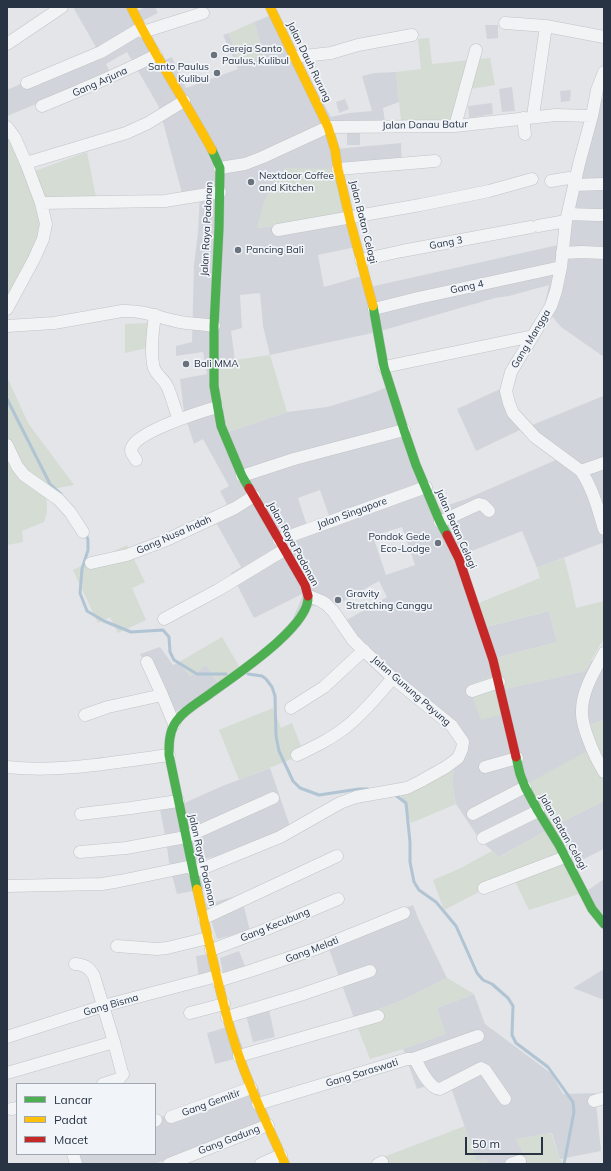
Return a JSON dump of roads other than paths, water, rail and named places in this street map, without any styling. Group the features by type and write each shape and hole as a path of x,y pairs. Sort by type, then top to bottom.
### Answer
{"main road":[{"name":"Jalan Raya Padonan","path":"131,7 156,55 204,135 220,168 220,228 217,257 214,326 214,386 217,407 221,426 242,476 305,585 309,596 308,603 302,614 289,631 264,654 186,711 174,724 170,734 169,754 208,938 227,1017 251,1088 283,1160"},
{"name":"Jalan Dauh Rurung","path":"270,7 328,127"},
{"name":"Jalan Batan Celagi","path":"328,127 374,309 384,367 416,465 440,522 460,559 493,660 520,774 525,788 565,857 592,909 604,924"}],"street":[{"path":"7,44 62,7"},
{"path":"27,83 101,52 142,30 203,13"},
{"path":"505,23 546,26 604,36"},
{"path":"526,134 546,26"},
{"path":"295,57 331,53 358,45 412,35"},
{"path":"455,126 476,50"},
{"name":"Gang Arjuna","path":"42,106 126,71 156,55"},
{"path":"592,116 597,90 604,72"},
{"path":"26,163 126,134 148,123 184,101"},
{"name":"Jalan Danau Batur","path":"220,168 245,164 328,127 406,125 455,126 528,117 556,115 592,116"},
{"name":"Gang Mangga","path":"592,116 567,217 556,291 551,306 511,372 506,391 513,412 525,426 535,437 581,472 586,479 591,488 604,529"},
{"path":"7,127 15,138 26,163 41,203 46,224 43,239 34,259 7,309"},
{"path":"338,169 435,161"},
{"path":"550,182 569,178 575,182 604,184"},
{"path":"278,230 350,218 489,191 532,179"},
{"path":"41,203 165,202 220,192"},
{"name":"Gang 3","path":"361,260 534,227 567,217 604,215"},
{"path":"562,253 604,253"},
{"name":"Gang 4","path":"374,309 560,267"},
{"path":"7,326 54,323 122,311 134,311 180,322 214,326"},
{"path":"155,315 152,355 154,368 167,385 179,419"},
{"path":"384,367 533,336"},
{"path":"136,460 131,450 131,447 135,442 149,433 179,419 217,407"},
{"path":"242,476 294,459 404,430"},
{"path":"7,445 17,466 24,475 58,499 70,512 83,532"},
{"path":"581,472 604,463"},
{"name":"Jalan Singapore","path":"164,619 218,590 282,545 426,486"},
{"name":"Gang Nusa Indah","path":"91,563 127,555 164,542 235,508 254,496"},
{"path":"440,522 479,504 483,505 488,512"},
{"name":"Jalan Gunung Payung","path":"193,869 280,837 340,803 356,798 407,788 446,767 458,758 462,750 463,742 452,726 393,678 353,640 333,611 326,604 309,596"},
{"path":"291,708 324,687 364,650"},
{"path":"604,653 588,684 584,696 582,714 585,730 604,772"},
{"path":"147,662 174,724"},
{"path":"298,755 332,737 345,728 363,712 393,678"},
{"path":"472,691 499,682"},
{"path":"85,715 108,707 162,695"},
{"path":"7,767 47,769 88,766 169,754"},
{"path":"486,767 517,758"},
{"path":"473,814 525,788"},
{"path":"80,852 126,848 186,837 273,798"},
{"path":"81,814 178,801"},
{"path":"482,838 538,811"},
{"path":"204,918 337,856"},
{"path":"484,888 565,857"},
{"path":"7,886 102,884 193,869"},
{"name":"Gang Kecubung","path":"211,950 267,929 338,899"},
{"name":"Gang Melati","path":"217,978 298,956 404,913"},
{"path":"117,946 157,949 208,938"},
{"path":"75,964 82,964 91,971 94,976 123,1074 119,1079 106,1083"},
{"path":"227,1017 300,995 370,971"},
{"name":"Gang Bisma","path":"7,1036 102,1006 217,978"},
{"path":"190,1013 224,1004"},
{"path":"239,1056 378,1016"},
{"name":"Gang Saraswati","path":"258,1104 407,1059 413,1059 478,1036"},
{"path":"7,1073 114,1042"},
{"path":"413,1059 416,1061 432,1086 438,1089 482,1068 485,1070 505,1099"},
{"name":"Gang Gemitir","path":"171,1117 251,1088"},
{"name":"Gang Gadung","path":"169,1164 268,1125"},
{"path":"261,1164 283,1160"}],"waterway":[{"path":"7,399 50,484 61,494"},
{"path":"86,534 88,540 88,550 82,569 80,593 87,611 104,621 131,632 163,630 169,637 170,652 174,660 197,674 226,674"},
{"path":"248,674 262,676 272,687 275,696 276,736 279,751 293,781 300,788 319,795 368,789"},
{"path":"394,794 406,803 410,842 410,862 414,882 419,890 436,902 456,926 477,973 483,980 492,984 508,998 513,1006 512,1035 516,1043 548,1067 573,1102 574,1112 564,1164"}],"place":[{"name":"Gereja Santo Paulus, Kulibul","path":"214,55"},
{"name":"Santo Paulus Kulibul","path":"217,73"},
{"name":"Nextdoor Coffee and Kitchen","path":"251,182"},
{"name":"Pancing Bali","path":"238,250"},
{"name":"Bali MMA","path":"186,364"},
{"name":"Pondok Gede Eco-Lodge","path":"438,543"},
{"name":"Gravity Stretching Canggu","path":"338,600"}]}
